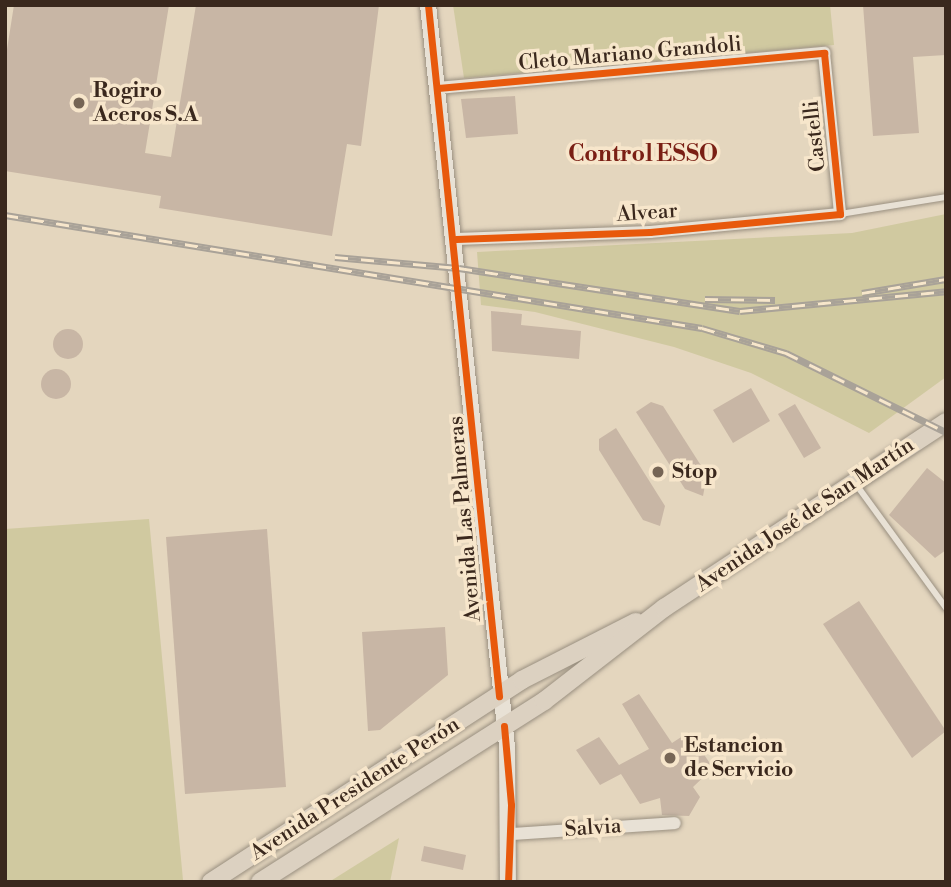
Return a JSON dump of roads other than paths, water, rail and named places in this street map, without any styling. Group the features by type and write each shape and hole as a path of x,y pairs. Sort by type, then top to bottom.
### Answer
{"main road":[{"name":"Avenida Las Palmeras","path":"428,5 456,239 504,726 511,834 508,882"},
{"name":"Avenida José de San Martín","path":"504,726 664,608 946,422"},
{"name":"Avenida José de San Martín","path":"499,696 562,657 664,608"},
{"name":"Avenida Presidente Perón","path":"211,882 499,696"},
{"name":"Avenida Presidente Perón","path":"260,882 504,726"}],"street":[{"name":"Cleto Mariano Grandoli","path":"438,89 824,53"},
{"name":"Castelli","path":"824,53 841,214"},
{"name":"Alvear","path":"456,239 650,232 841,214"},
{"name":"Salvia","path":"511,834 675,823"}],"lane":[{"path":"841,214 946,197"},
{"path":"855,481 946,608"}],"railway":[{"path":"5,215 702,328 786,353 946,432"},
{"path":"335,257 459,268 740,311 946,291"},
{"path":"862,293 946,279"},
{"path":"705,299 775,300"}],"place":[{"name":"Rogiro Aceros S.A","path":"79,103"},
{"name":"Stop","path":"658,472"},
{"name":"Estancion de Servicio","path":"670,758"}],"district":[{"name":"Control ESSO","path":"643,154"}]}
